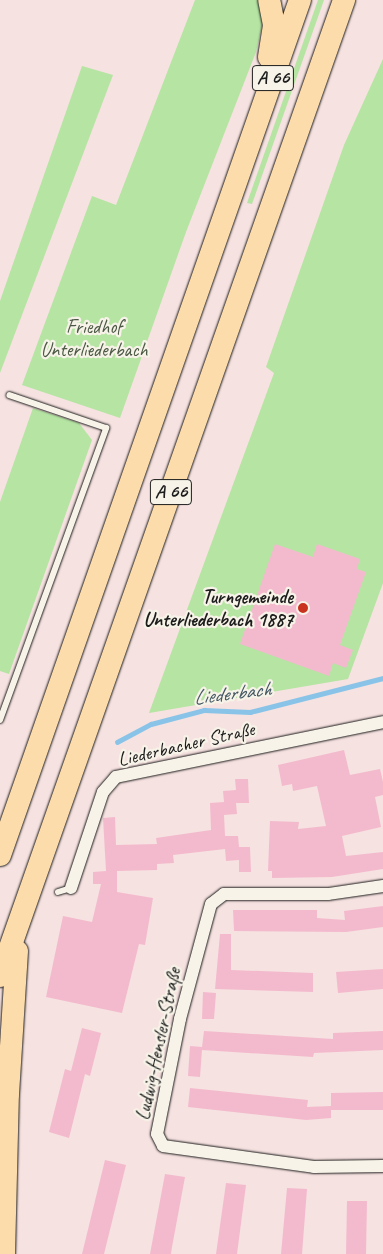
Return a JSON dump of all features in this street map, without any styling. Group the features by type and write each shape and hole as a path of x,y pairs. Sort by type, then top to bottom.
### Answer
{"highway":[{"name":"A 66","path":"246,155 272,42 274,17 269,0"},
{"name":"A 66","path":"0,856 300,0"},
{"name":"A 66","path":"0,976 344,0"},
{"path":"323,61 357,0"},
{"path":"2,1241 19,923"}],"street":[{"name":"Liederbacher Straße","path":"71,888 103,792 116,777 383,722"},
{"name":"Ludwig-Hensler-Straße","path":"383,886 328,894 224,894 211,904 180,1019 157,1134 163,1146 314,1167 383,1166"}],"lane":[{"path":"0,720 106,428 9,395"},
{"path":"58,892 71,888"}],"green space":[{"name":"Friedhof Unterliederbach","path":"195,0 260,0 264,18 256,52 186,232 120,418 22,385 92,196 116,205"},
{"path":"318,0 324,0 252,204 247,203"},
{"path":"383,59 383,583 348,679 149,713 274,373 266,367 344,145"},
{"path":"82,66 113,75 0,373 0,301"},
{"path":"33,408 79,423 92,440 9,674 0,671 0,502"}],"building":[{"name":"Turngemeinde Unterliederbach 1887","path":"275,544 313,557 317,544 360,559 357,569 366,572 340,645 353,650 346,668 333,663 329,676 240,644"},
{"path":"344,750 350,775 380,769 383,782 383,795 375,797 381,827 342,836 346,856 383,852 383,869 332,877 272,878 272,871 268,871 270,821 299,822 298,829 326,826 317,786 293,791 292,784 282,786 278,765"},
{"path":"235,779 248,779 249,803 236,803 237,814 224,815 225,836 238,836 239,847 250,847 251,872 239,872 239,860 226,861 225,849 173,855 174,863 157,864 157,870 117,871 117,892 153,898 145,945 139,944 122,1013 46,997 63,916 92,922 101,884 93,884 93,872 106,871 103,818 115,817 116,845 157,844 156,838 211,830 210,803 224,802 223,791 236,790"},
{"path":"383,906 383,927 346,932 234,931 233,910 317,910 317,918 345,920 344,911"},
{"path":"220,934 231,934 231,970 313,973 313,992 215,989"},
{"path":"383,969 383,989 338,993 336,972"},
{"path":"203,992 216,993 214,1019 202,1019"},
{"path":"82,1028 101,1033 90,1076 85,1074 69,1138 49,1132 65,1069 71,1071"},
{"path":"204,1031 333,1039 333,1033 383,1031 383,1050 314,1053 313,1057 202,1050 200,1077 188,1076 190,1046 202,1047"},
{"path":"190,1088 308,1100 307,1107 331,1106 331,1093 383,1092 383,1110 331,1110 331,1118 306,1120 188,1107"},
{"path":"105,1160 126,1165 104,1254 82,1254"},
{"path":"165,1174 185,1177 171,1254 150,1254"},
{"path":"226,1183 246,1185 237,1254 216,1254"},
{"path":"287,1188 307,1189 302,1254 281,1254"},
{"path":"347,1201 367,1201 366,1254 346,1254"}],"waterway":[{"name":"Liederbach","path":"117,742 151,724 204,710 250,712 383,678"}],"place":[{"name":"Turngemeinde Unterliederbach 1887","path":"303,608"}]}
